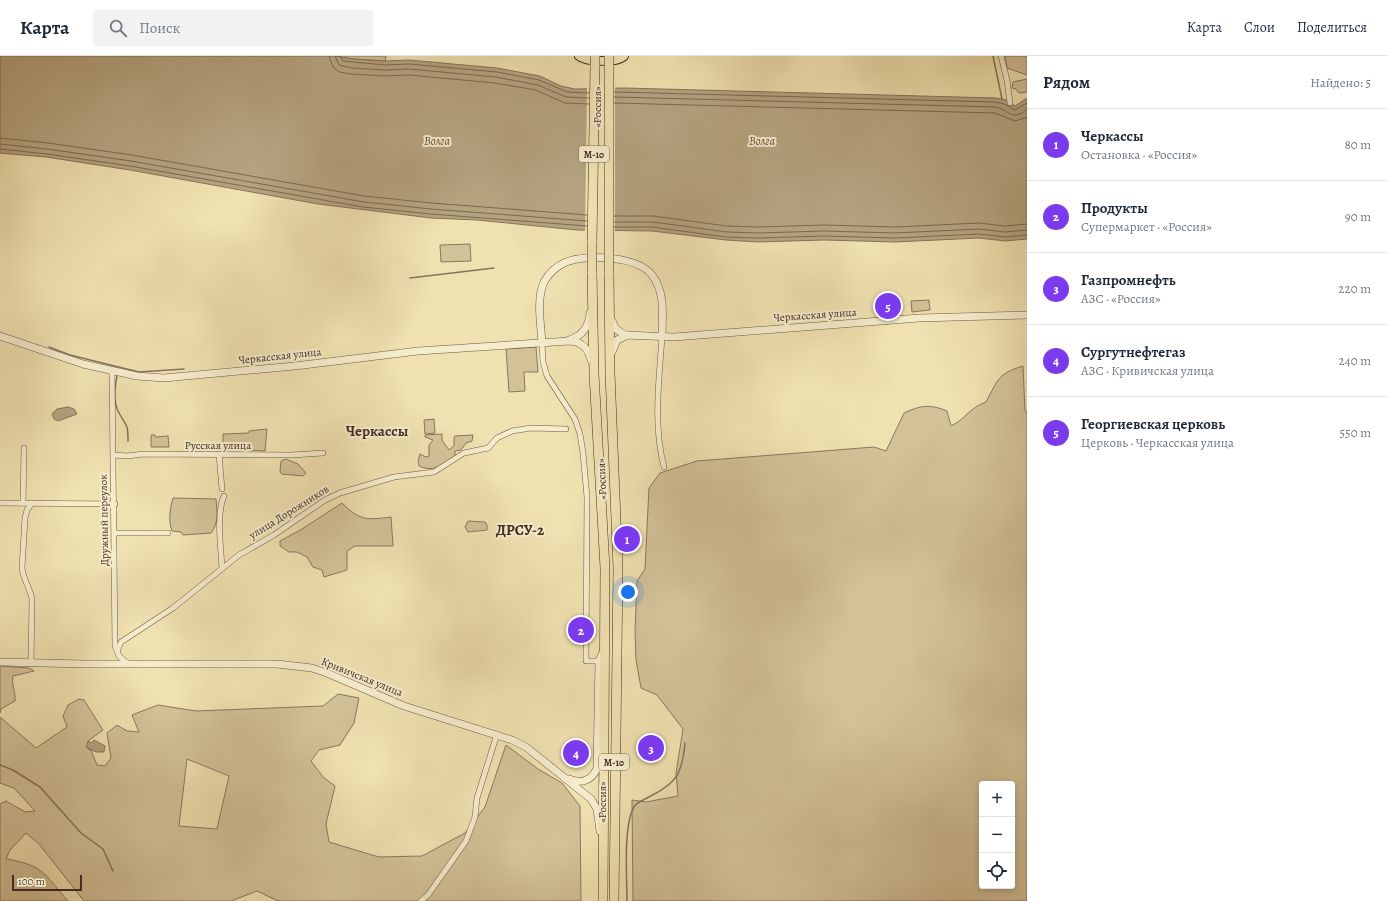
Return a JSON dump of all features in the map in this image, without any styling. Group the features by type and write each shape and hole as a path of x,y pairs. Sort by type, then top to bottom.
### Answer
{"highway":[{"name":"«Россия»","path":"595,56 592,284 594,374 605,568 603,901"},
{"name":"«Россия»","path":"609,56 610,373 618,569 614,901"}],"main road":[{"path":"579,56 586,60 615,61 620,60 624,56"}],"street":[{"path":"1001,56 1007,80 1010,104"},
{"path":"599,661 586,661 587,497 580,434 570,410 554,389 543,362 540,298 546,280 553,271 563,264 590,258 631,262 645,269 653,276 662,295 662,337 657,416 660,452 664,467"},
{"name":"Черкасская улица","path":"566,341 578,336 588,324 592,284"},
{"path":"609,285 613,324 620,332 628,335"},
{"name":"Черкасская улица","path":"628,335 662,337 926,318 1027,315"},
{"path":"610,373 613,346 618,339 628,335"},
{"name":"Черкасская улица","path":"0,336 83,364 146,377 193,376 418,351 566,341 577,342 586,348 594,374"},
{"name":"Дружный переулок","path":"112,370 116,652"},
{"name":"улица Дорожников","path":"116,652 120,642 173,608 222,568 325,500 340,493 394,477 434,472 464,453 488,448 497,438 512,431 531,428 566,429"},
{"path":"23,503 24,448"},
{"name":"Русская улица","path":"114,455 292,455 323,453"},
{"path":"219,454 222,489"},
{"path":"222,568 220,521 221,502 224,496"},
{"path":"0,502 115,504"},
{"path":"31,663 32,600 31,592 22,568 25,518 27,510 32,503"},
{"path":"115,533 168,533"},
{"path":"564,777 575,781 582,781 592,777 596,769 599,661 604,650"},
{"path":"116,652 122,660 128,664"},
{"name":"Кривичская улица","path":"0,662 277,664 306,667 327,673 404,706 496,734 526,747 590,797 595,804 603,848"},
{"path":"421,901 428,895 466,841 475,817 477,798 496,734"}],"shaded area":[{"path":"334,56 386,56 385,61"},
{"path":"1005,56 1027,56 1027,75 1007,68"},
{"path":"1027,79 1027,92 1019,93 1016,89 1012,88 1013,82"},
{"path":"470,244 471,261 441,262 440,245"},
{"path":"929,300 930,310 912,312 911,301"},
{"path":"536,347 538,372 524,372 525,391 509,392 506,349"},
{"path":"1023,366 1025,411 1027,412 1027,901 633,901 632,800 646,802 678,796 676,773 683,729 657,695 641,688 636,660 635,631 637,581 645,569 649,488 660,473 697,461 874,447 886,451 904,413 926,406 936,407 947,411 951,426 961,420 980,404 986,402 996,383 1008,372"},
{"path":"434,419 435,433 425,434 424,420"},
{"path":"267,429 265,451 248,450 248,447 223,447 223,434 249,433 249,431"},
{"path":"442,434 442,440 449,450 454,446 455,436 473,435 472,441 466,443 461,450 455,451 455,457 438,467 429,469 419,466 418,461 420,454 426,457 429,456 429,445 433,440 425,437 425,435"},
{"path":"151,435 155,435 156,437 168,436 169,447 151,447"},
{"path":"286,459 298,464 306,473 303,476 282,474 280,472 281,461"},
{"path":"173,498 216,499 216,521 214,529 211,533 183,535 181,532 172,531 170,515"},
{"path":"342,503 348,509 364,518 376,519 391,517 393,546 355,546 347,551 347,570 324,577 322,570 313,567 307,557 297,552 289,552 280,546 280,541 302,529"},
{"path":"468,521 485,522 487,525 487,530 468,532 465,527"},
{"path":"0,666 29,668 34,671 13,676 15,701 1,709 0,713"},
{"path":"338,694 359,698 354,723 340,745 319,750 311,761 323,777 335,786 326,824 329,842 379,857 422,856 465,833 485,807 506,745 538,769 562,783 580,806 581,901 278,901 257,891 231,901 84,901 39,844 26,833 10,850 6,859 28,864 43,872 68,901 0,901 0,804 6,801 25,812 35,811 14,788 0,783 0,717 36,748 67,727 63,716 68,705 79,699 84,700 103,730 88,741 88,749 91,750 97,765 105,766 111,758 107,733 117,725 127,731 139,732 132,715 158,705 196,711 323,706","holes":["187,759 229,776 217,829 179,826"]}],"water":[{"name":"Волга","path":"0,56 334,56 353,59 385,61 409,60 497,68 540,76 561,86 575,89 625,88 996,98 1006,100 1015,106 1027,98 1027,239 1005,241 979,238 895,242 824,240 758,242 726,240 652,231 577,230 477,220 431,218 318,204 130,170 46,157 0,153"},
{"path":"68,407 74,409 77,414 58,421 54,419 52,414 57,409"},
{"path":"94,740 105,746 104,752 96,752 86,747 88,741 92,743"}],"pier":[{"path":"615,86 615,233 585,232 587,87"}],"waterway":[{"path":"993,56 1002,99"},
{"path":"410,278 494,268"},
{"path":"49,347 70,355 139,372 184,369"},
{"path":"117,376 115,402 118,411 126,424 128,430 128,441"},
{"path":"627,901 626,852 628,826 634,807 640,801 658,792 672,782 680,770 685,743"},
{"path":"0,765 13,770 40,787 81,833 103,849 113,871"}],"place":[{"name":"Георгиевская церковь","path":"888,306"},
{"name":"Черкассы","path":"627,539"},
{"name":"Продукты","path":"581,630"},
{"name":"Газпромнефть","path":"651,748"},
{"name":"Сургутнефтегаз","path":"576,753"}],"district":[{"name":"Черкассы","path":"377,431"},
{"name":"ДРСУ-2","path":"520,530"}]}
